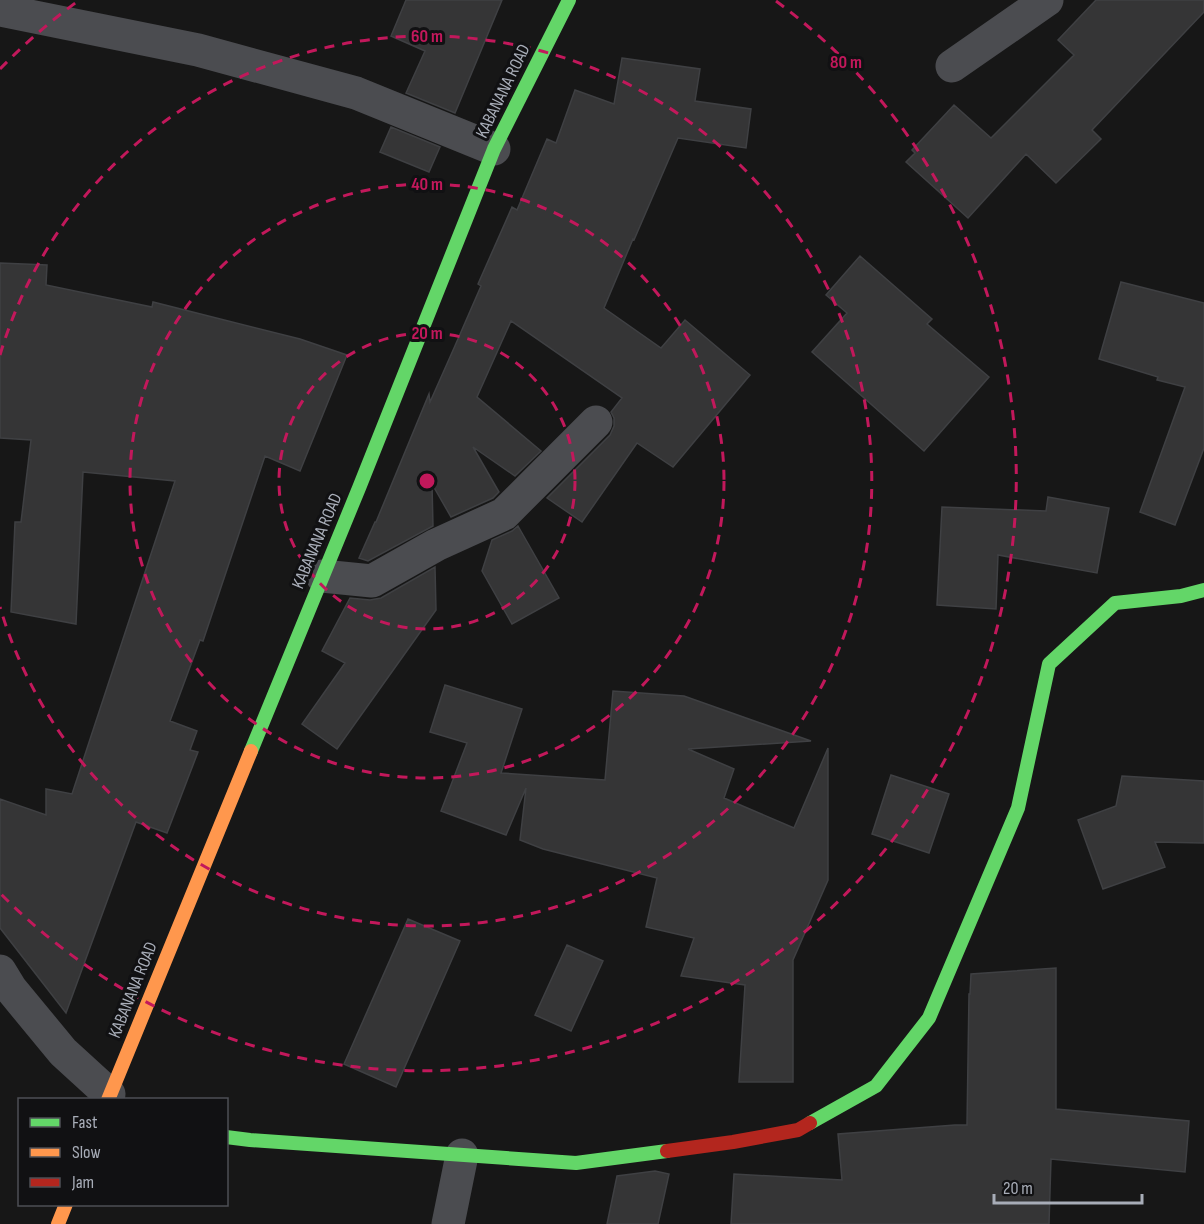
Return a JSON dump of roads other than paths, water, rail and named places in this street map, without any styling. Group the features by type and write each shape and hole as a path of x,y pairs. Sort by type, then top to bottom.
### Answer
{"street":[{"name":"KABANANA ROAD","path":"109,1097 359,488 494,149 569,0"},
{"path":"952,66 1047,0"},
{"path":"0,10 198,50 356,93 494,149"},
{"path":"322,576 372,581 436,545 504,514 596,422"},
{"path":"228,1137 576,1163 733,1142 798,1130 876,1086 929,1018 1018,808 1049,663 1114,603 1181,596 1204,590"},
{"path":"0,971 63,1052 109,1097"},
{"path":"447,1224 462,1155"},
{"path":"58,1224 65,1206"}]}
